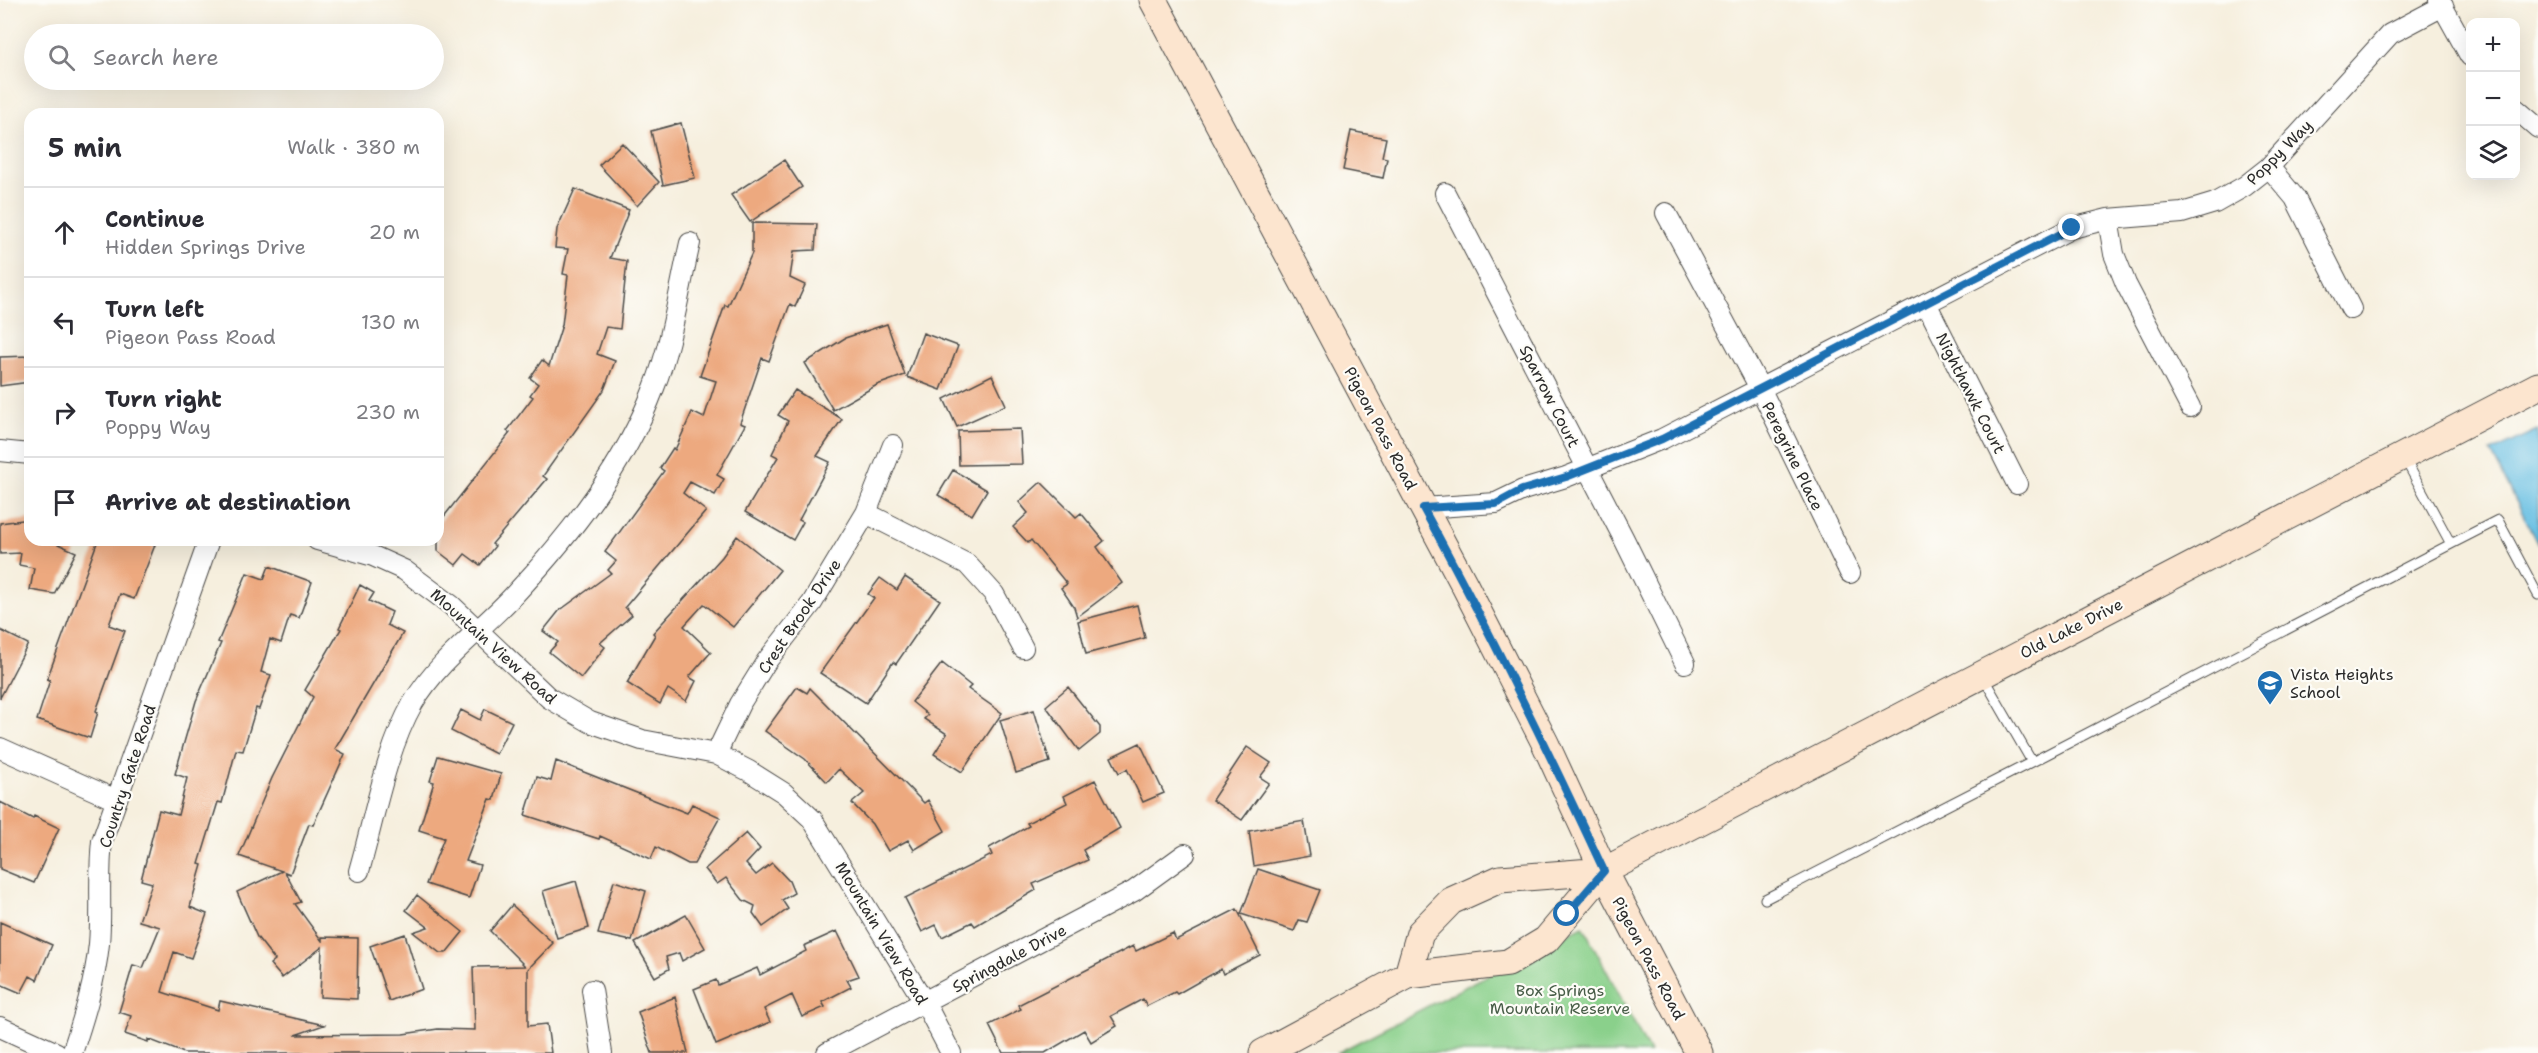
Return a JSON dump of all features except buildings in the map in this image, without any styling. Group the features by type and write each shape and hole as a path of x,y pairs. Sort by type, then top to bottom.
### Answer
{"street":[{"name":"Pigeon Pass Road","path":"1153,0 1423,508 1539,733 1604,871 1699,1053"},
{"name":"Poppy Way","path":"1423,508 1496,504 1522,490 1545,485 1662,439 2072,228 2108,219 2182,213 2215,203 2246,186 2269,167 2390,34 2441,3"},
{"path":"2441,3 2466,49"},
{"path":"2520,112 2538,128"},
{"path":"2269,167 2295,198 2351,309"},
{"name":"Sparrow Court","path":"1445,193 1685,663"},
{"name":"Peregrine Place","path":"1666,213 1761,390 1850,573"},
{"path":"2108,219 2114,254 2126,284 2190,407"},
{"path":"359,871 392,757 413,705 426,683 447,658 514,594 545,559 619,461 655,387 690,243"},
{"name":"Nighthawk Court","path":"1926,303 2017,484"},
{"name":"Old Lake Drive","path":"1604,871 2538,386"},
{"name":"Crest Brook Drive","path":"716,754 740,704 766,662 812,603 866,513 893,445"},
{"path":"0,451 24,453"},
{"path":"866,513 967,564 994,594 1023,648"},
{"name":"Country Gate Road","path":"72,1053 92,991 99,942 98,876 102,841 207,546"},
{"name":"Mountain View Road","path":"338,546 373,556 404,570 452,605 542,693 590,722 642,740 716,754 749,771 783,793 812,819 925,1003 951,1053"},
{"path":"0,748 116,800"},
{"name":"Springdale Drive","path":"827,1053 1134,891 1185,854"},
{"path":"1408,975 1420,933 1451,901 1500,879 1604,871"},
{"path":"1263,1053 1408,975 1508,963 1546,940 1604,871"},
{"path":"592,990 602,1053"},
{"path":"0,1027 57,1053"}],"lane":[{"path":"2403,456 2451,544"},
{"path":"1764,899 2498,520 2538,595"},
{"path":"1981,675 2032,762"}],"green space":[{"name":"Box Springs Mountain Reserve","path":"1583,926 1650,1053 1337,1053"}],"water":[{"path":"2538,430 2538,544 2491,452"}],"place":[{"name":"Vista Heights School","path":"2270,706"}],"route":[{"path":"1567,914 1604,871 1545,743 1423,508 1496,504 1522,490 1545,485 1662,439 2072,228"}]}
